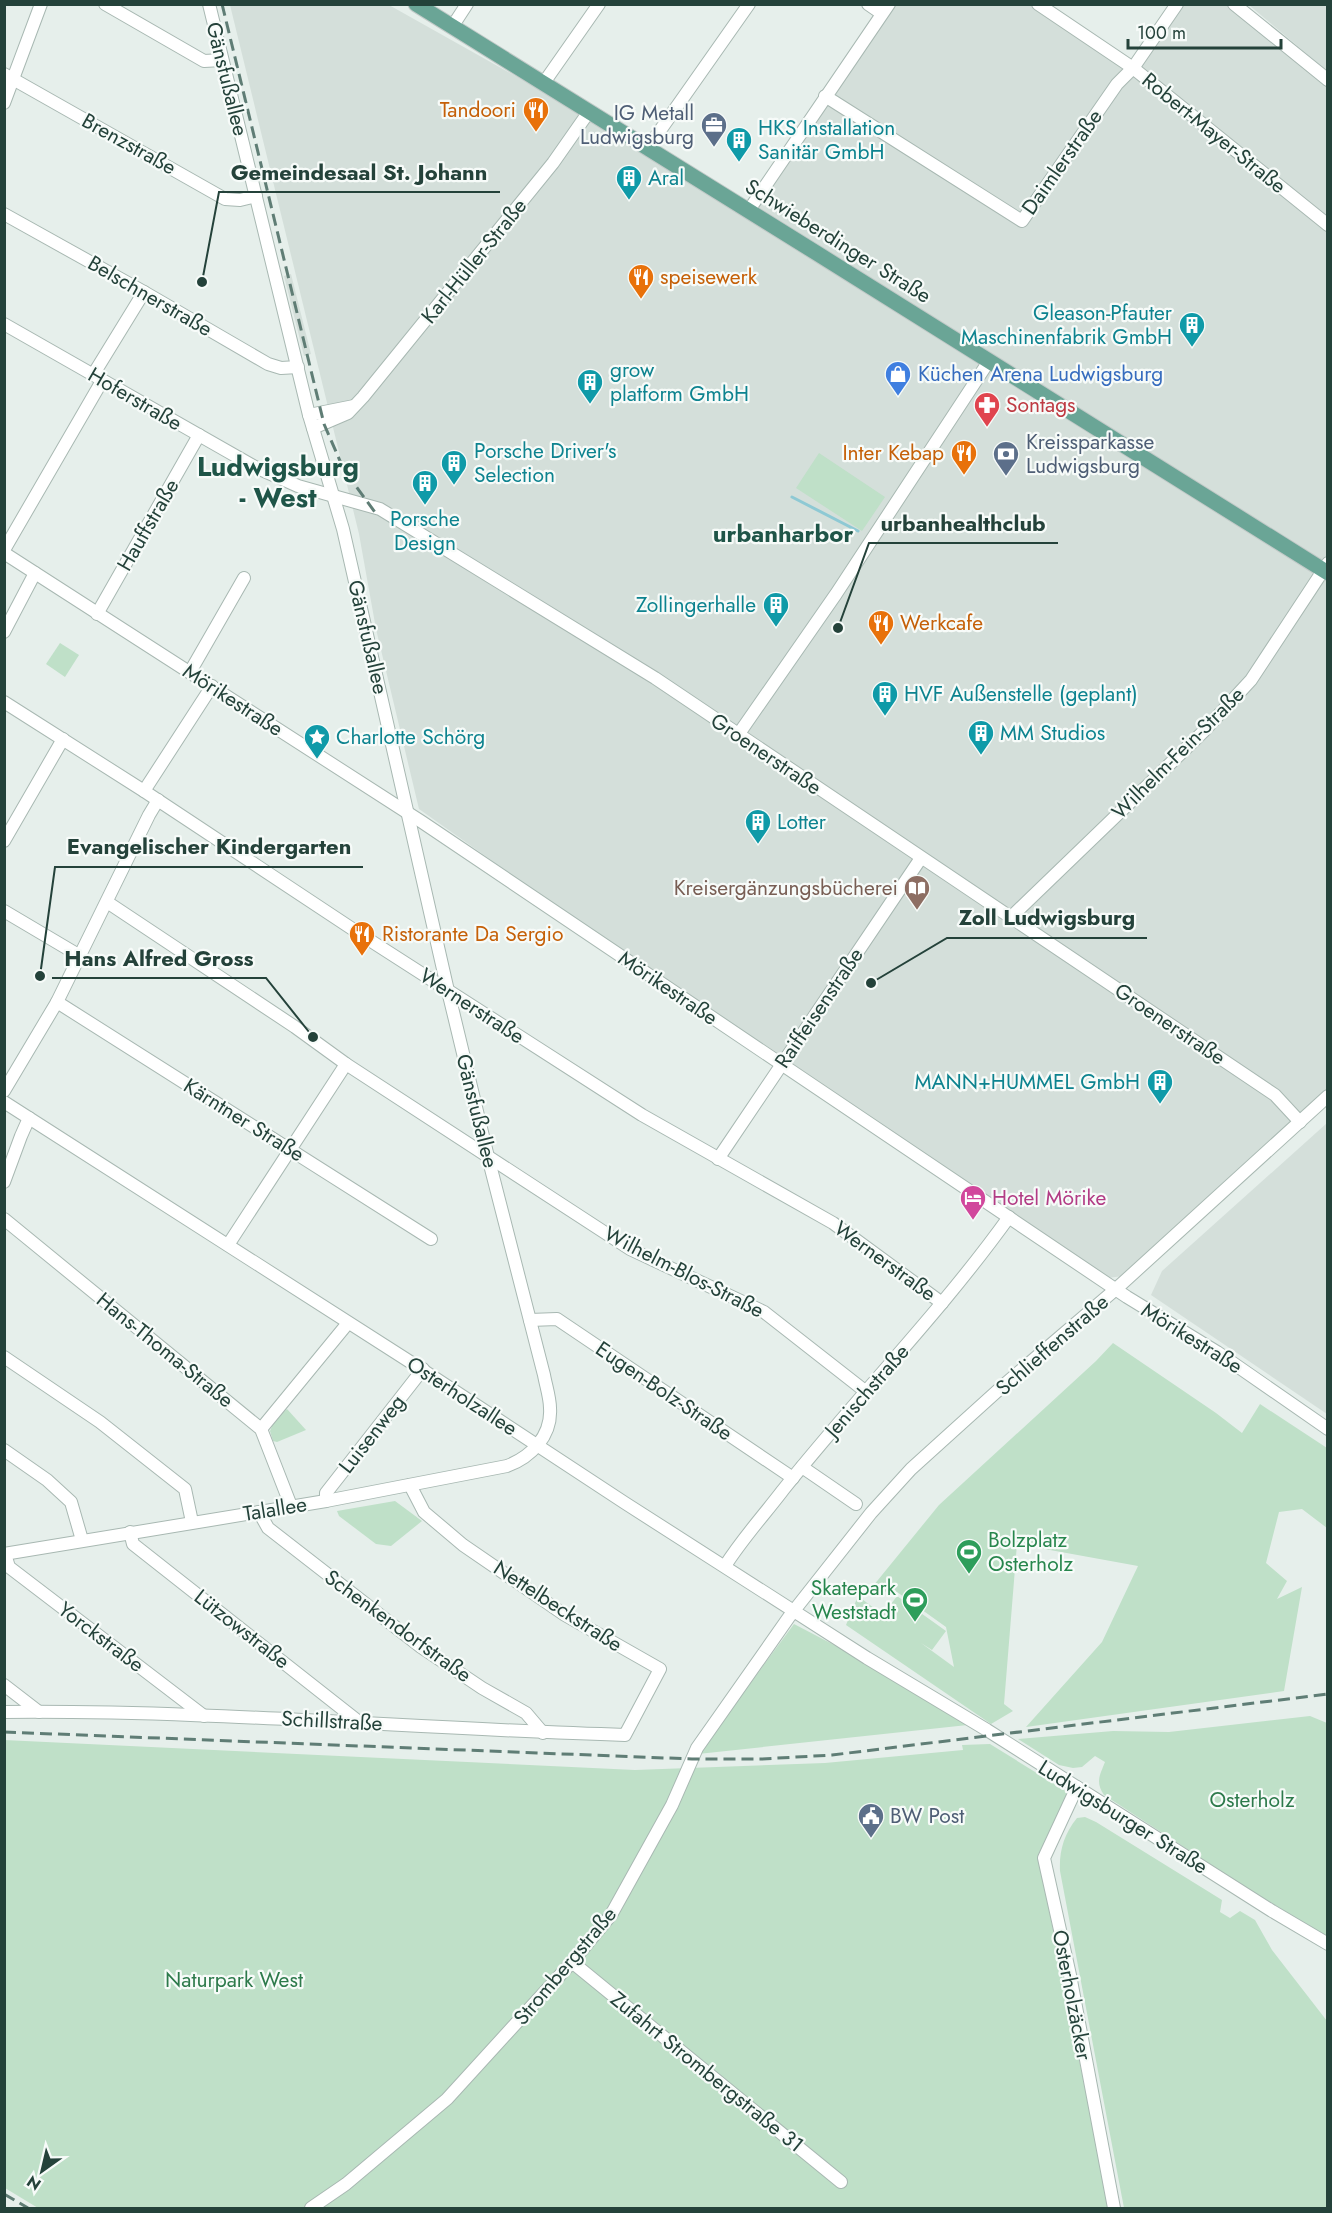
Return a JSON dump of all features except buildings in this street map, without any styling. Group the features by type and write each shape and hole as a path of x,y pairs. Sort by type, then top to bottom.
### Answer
{"main road":[{"name":"Schwieberdinger Straße","path":"416,4 588,113 749,210 1326,569"}],"street":[{"path":"4,103 9,77 41,4"},
{"path":"105,4 204,62 222,60"},
{"name":"Gänsfußallee","path":"209,4 311,421 334,496 448,991 551,1409 548,1426 538,1445"},
{"path":"452,27 467,4"},
{"path":"543,84 599,4"},
{"path":"647,149 749,4"},
{"path":"749,210 885,9 867,4"},
{"name":"Robert-Mayer-Straße","path":"1038,4 1133,68 1328,225"},
{"name":"Daimlerstraße","path":"825,96 1022,221 1117,84 1133,68 1177,4"},
{"path":"1234,4 1328,80"},
{"name":"Brenzstraße","path":"9,77 225,199 240,200 256,196"},
{"name":"Karl-Hüller-Straße","path":"311,421 327,410 354,406 538,181 588,113"},
{"name":"Belschnerstraße","path":"4,214 268,364 281,368 298,367"},
{"path":"4,552 144,292"},
{"name":"Hoferstraße","path":"4,324 255,466 285,480 334,496"},
{"path":"738,735 836,594 989,361"},
{"name":"Hauffstraße","path":"97,614 199,435"},
{"name":"Groenerstraße","path":"334,496 375,507 655,678 1275,1095 1300,1122"},
{"name":"Mörikestraße","path":"4,552 409,814 1116,1289 1217,1352 1328,1429"},
{"name":"Wilhelm-Fein-Straße","path":"1010,918 1203,732 1243,689 1326,569"},
{"path":"4,632 35,573"},
{"path":"190,672 244,578"},
{"path":"144,791 212,686"},
{"name":"Wernerstraße","path":"4,702 448,991 642,1114 833,1222 942,1303"},
{"path":"4,841 63,739"},
{"path":"4,1091 57,1002 158,801"},
{"name":"Raiffeisenstraße","path":"718,1159 921,858"},
{"name":"Wilhelm-Blos-Straße","path":"107,902 296,1027 346,1064 630,1249 764,1312 865,1390"},
{"path":"4,911 80,956"},
{"name":"Kärntner Straße","path":"57,1002 431,1239"},
{"path":"228,1245 346,1064"},
{"name":"Schlieffenstraße","path":"794,1611 870,1513 911,1469 1005,1384 1116,1289 1328,1096"},
{"name":"Osterholzallee","path":"4,1102 423,1369 919,1690"},
{"path":"4,1182 30,1118"},
{"name":"Jenischstraße","path":"725,1566 865,1390 970,1270 1009,1216"},
{"name":"Hans-Thoma-Straße","path":"4,1219 261,1429 291,1506"},
{"name":"Eugen-Bolz-Straße","path":"530,1320 557,1320 793,1478"},
{"path":"261,1429 348,1323"},
{"path":"4,1357 100,1422 185,1489 192,1522"},
{"name":"Luisenweg","path":"326,1501 326,1493 423,1369"},
{"name":"Talallee","path":"5,1554 326,1501 507,1466 527,1456 538,1445"},
{"path":"4,1450 47,1480 71,1502 82,1540"},
{"path":"802,1467 856,1504"},
{"name":"Nettelbeckstraße","path":"410,1485 424,1512 464,1545 565,1615 660,1669 625,1735"},
{"name":"Schenkendorfstraße","path":"260,1512 268,1528 420,1647 526,1713 543,1733"},
{"name":"Lützowstraße","path":"130,1532 133,1544 359,1722"},
{"name":"Yorckstraße","path":"5,1554 9,1567 204,1716"},
{"name":"Strombergstraße","path":"311,2208 346,2184 442,2104 572,1962 611,1915 672,1805 697,1748 794,1611"},
{"path":"4,1686 39,1712"},
{"name":"Ludwigsburger Straße","path":"919,1690 1328,1944"},
{"name":"Schillstraße","path":"4,1713 204,1716 625,1735"},
{"name":"Osterholzäcker","path":"1077,1787 1044,1858 1070,1975 1114,2208"},
{"name":"Zufahrt Strombergstraße 31","path":"572,1962 841,2182"}],"shaded area":[{"path":"230,5 389,5 756,211 893,5 1036,5 1129,69 1173,5 1227,5 1327,87 1327,1096 1132,1275 1107,1278 567,914 419,809 376,629 359,534"},
{"path":"1249,5 1327,5 1327,71"},
{"path":"291,274 311,354 304,356 284,276"},
{"path":"1327,1123 1327,1414 1151,1295 1162,1271"}],"green space":[{"path":"819,453 885,497 862,531 796,488"},
{"path":"60,643 79,655 65,677 46,664"},
{"path":"1113,1343 1242,1433 1260,1404 1327,1448 1327,1528 1302,1509 1279,1512 1266,1563 1287,1581 1277,1599 1302,1587 1284,1691 1026,1727 1102,1642 1138,1566 1017,1544 1004,1704 1013,1711 991,1724 846,1625 858,1596 883,1615 897,1596 946,1631 932,1650 921,1643 954,1667 946,1627 897,1592 869,1591 939,1505"},
{"path":"287,1409 306,1430 277,1442 273,1441 270,1431 275,1419"},
{"path":"395,1501 422,1521 391,1546 376,1544 339,1516 337,1511"},
{"path":"794,1624 905,1682 977,1724 698,1754"},
{"name":"Osterholz","path":"1310,1716 1327,1723 1327,1937 1104,1795 1099,1782 1105,1762 1095,1756 1082,1767 1059,1765 1018,1739 1113,1731 1169,1732"},
{"name":"Naturpark West","path":"4,1740 635,1770 825,1763 963,1750 962,1745 990,1744 1069,1793 1038,1855 1109,2208 38,2208 5,2188"},
{"path":"1085,1817 1222,1900 1220,1912 1230,1918 1240,1911 1255,1920 1272,1950 1327,2021 1327,2208 1124,2208 1060,1871 1060,1857 1072,1824 1077,1818"}],"waterway":[{"path":"792,497 858,531"}],"railway":[{"path":"222,4 324,424 344,470 377,515"},
{"path":"4,1732 692,1759 762,1759 832,1755 1328,1694"},
{"path":"4,2194 28,2208"}],"place":[{"name":"Tandoori","path":"536,133"},
{"name":"IG Metall Ludwigsburg","path":"714,148"},
{"name":"HKS Installation Sanitär GmbH","path":"739,163"},
{"name":"Aral","path":"629,201"},
{"name":"Gemeindesaal St. Johann","path":"202,282"},
{"name":"speisewerk","path":"641,300"},
{"name":"Gleason-Pfauter Maschinenfabrik GmbH","path":"1192,348"},
{"name":"Küchen Arena Ludwigsburg","path":"898,397"},
{"name":"grow platform GmbH","path":"590,405"},
{"name":"Sontags","path":"987,428"},
{"name":"Inter Kebap","path":"964,476"},
{"name":"Kreissparkasse Ludwigsburg","path":"1006,477"},
{"name":"Porsche Driver's Selection","path":"454,486"},
{"name":"Porsche Design","path":"425,506"},
{"name":"Zollingerhalle","path":"776,628"},
{"name":"urbanhealthclub","path":"838,628"},
{"name":"Werkcafe","path":"881,646"},
{"name":"HVF Außenstelle (geplant)","path":"885,717"},
{"name":"MM Studios","path":"981,756"},
{"name":"Charlotte Schörg","path":"317,760"},
{"name":"Lotter","path":"758,845"},
{"name":"Kreisergänzungsbücherei","path":"917,911"},
{"name":"Ristorante Da Sergio","path":"362,957"},
{"name":"Evangelischer Kindergarten","path":"40,976"},
{"name":"Zoll Ludwigsburg","path":"871,983"},
{"name":"Hans Alfred Gross","path":"313,1037"},
{"name":"MANN+HUMMEL GmbH","path":"1160,1105"},
{"name":"Hotel Mörike","path":"973,1221"},
{"name":"Bolzplatz Osterholz","path":"969,1575"},
{"name":"Skatepark Weststadt","path":"915,1623"},
{"name":"BW Post","path":"871,1839"}],"district":[{"name":"Ludwigsburg - West","path":"278,482"},
{"name":"urbanharbor","path":"783,533"}]}
